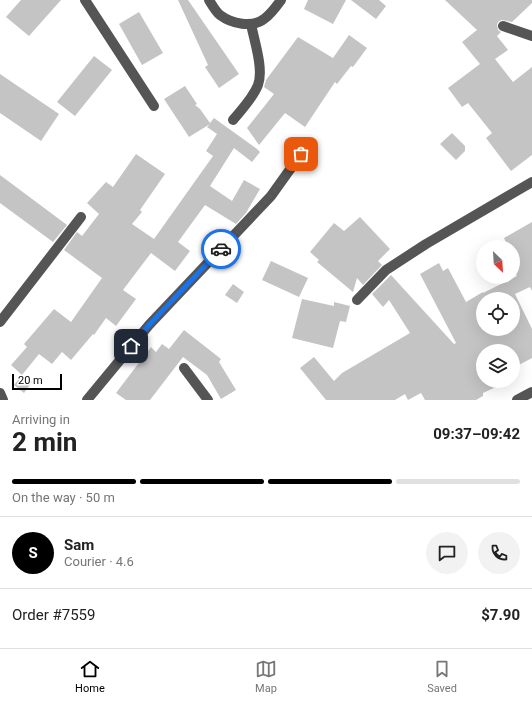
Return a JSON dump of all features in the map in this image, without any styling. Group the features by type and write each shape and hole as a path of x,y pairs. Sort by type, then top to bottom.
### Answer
{"street":[{"path":"85,0 154,106"},
{"path":"209,0 219,15 236,23 251,24 263,20 274,10 281,0"},
{"path":"234,120 259,84 259,64 251,24"},
{"path":"503,26 532,36"},
{"path":"87,400 149,325 271,196 301,154"},
{"path":"357,300 386,270 426,244 532,182"},
{"path":"0,322 81,217"},
{"path":"184,368 208,400"},
{"path":"517,400 532,392"},
{"path":"0,393 3,400"}],"building":[{"path":"21,0 61,0 29,36 6,17"},
{"path":"178,0 188,0 239,74 219,88 205,67 208,65"},
{"path":"308,0 346,0 333,24 304,9"},
{"path":"351,0 379,0 386,6 376,19"},
{"path":"445,0 532,0 532,3 512,22 502,20 497,24 498,30 501,32 497,36 508,50 495,59 513,82 532,67 532,155 511,171 486,138 492,133 468,103 462,107 448,88 480,64 462,42 477,30"},
{"path":"139,12 163,53 142,65 119,24"},
{"path":"349,35 367,48 353,67 351,66 337,84 335,82 305,127 285,113 259,145 247,128 274,94 264,87 266,80 298,37 333,58"},
{"path":"94,56 112,70 75,116 57,102"},
{"path":"0,74 59,114 41,141 0,113"},
{"path":"185,86 197,104 195,105 200,109 210,123 214,118 260,152 252,162 234,148 210,186 232,201 244,180 260,189 246,213 236,224 205,205 178,242 190,251 175,271 151,253 123,290 136,299 116,326 106,318 94,335 93,334 71,360 62,352 52,364 39,354 22,375 11,365 27,347 24,344 54,309 71,322 102,278 64,250 77,232 82,236 99,214 87,203 106,182 113,187 136,154 165,174 140,210 142,212 132,224 154,239 213,156 206,151 217,134 207,127 210,124 189,137 164,99"},
{"path":"452,133 465,146 465,151 456,160 440,144"},
{"path":"0,175 67,225 53,242 0,203"},
{"path":"360,217 390,249 378,261 382,265 363,285 357,278 353,292 317,262 319,260 310,252 334,223 344,231"},
{"path":"532,222 532,291 530,287 519,292 485,292 501,284 520,284 520,240 505,240 504,238"},
{"path":"271,261 308,278 299,297 262,280"},
{"path":"439,263 443,271 448,268 466,302 476,296 476,336 520,336 520,304 532,329 532,358 520,364 520,344 476,344 476,388 494,388 483,393 483,396 476,400 425,400 421,393 408,400 405,394 395,400 326,400 300,368 314,357 334,381 342,373 410,333 389,300 383,307 372,294 391,275 454,344 456,343 420,274"},
{"path":"233,284 244,292 237,303 225,295"},
{"path":"302,299 334,306 334,302 350,306 346,322 340,321 333,348 292,338"},
{"path":"184,330 221,359 219,362 236,390 221,399 207,375 183,357 150,400 126,400 116,393 151,347 156,352 162,344 169,349"},
{"path":"22,375 32,382 24,393 14,385"}],"way so far":[{"path":"221,249 271,196 301,154"}],"route":[{"path":"131,346 221,249"}]}
